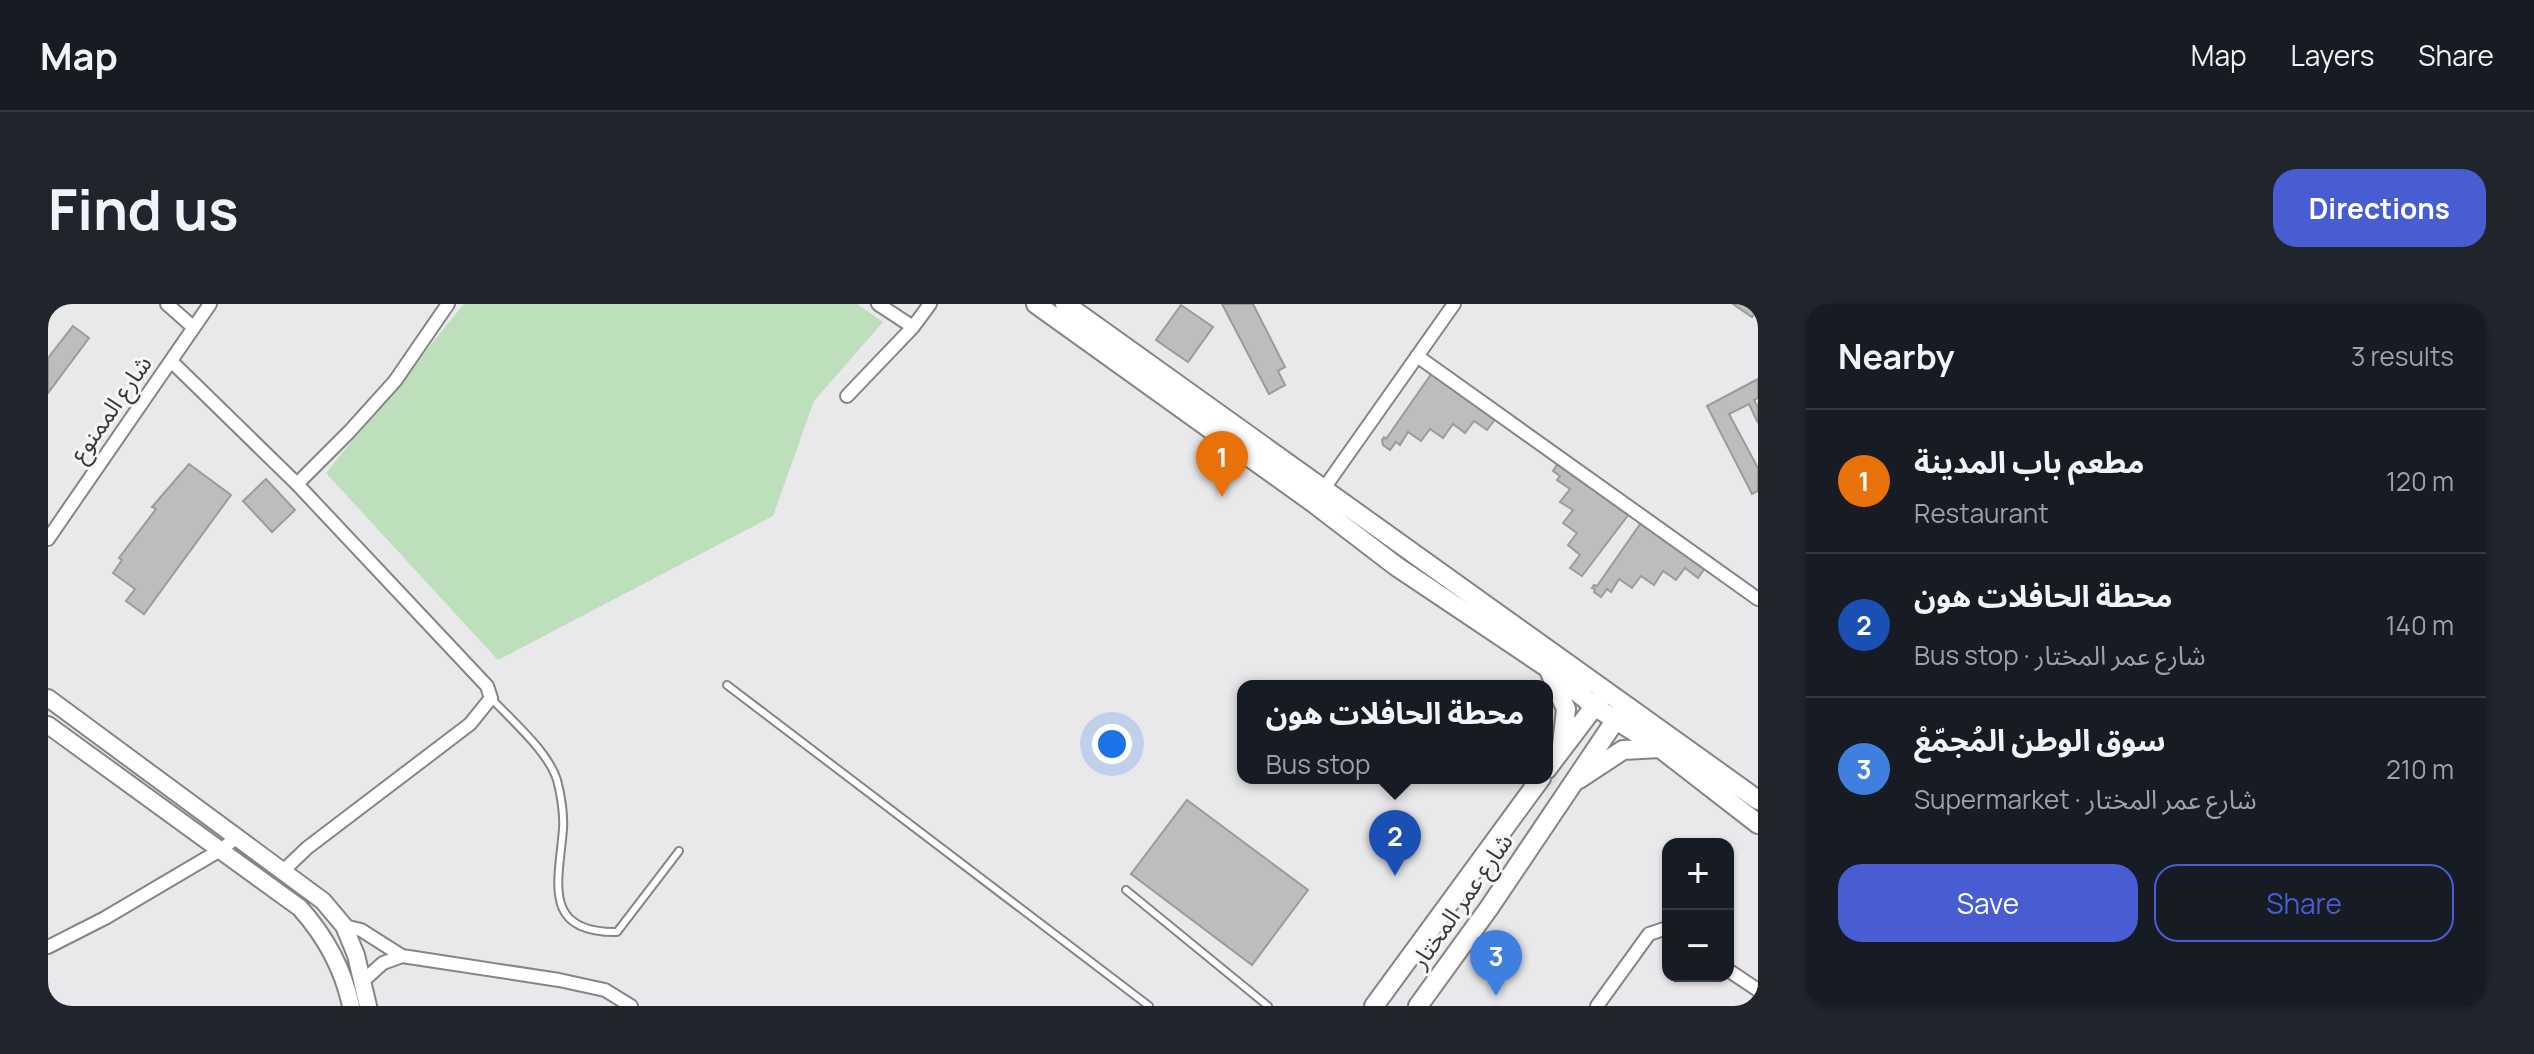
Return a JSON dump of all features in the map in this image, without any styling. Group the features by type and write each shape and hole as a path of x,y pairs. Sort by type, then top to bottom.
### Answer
{"main road":[{"path":"1036,304 1607,691 1620,711 1660,748 1758,824"},
{"path":"1065,304 1319,496 1427,588 1548,668 1594,706 1620,711 1758,800"},
{"path":"1548,668 1566,709 1561,750"},
{"path":"1553,761 1607,691"},
{"name":"شارع عمر المختار","path":"1418,1006 1489,908 1620,711"},
{"path":"1570,785 1623,750 1660,748"},
{"name":"شارع عمر المختار","path":"1374,1006 1537,784"}],"street":[{"path":"167,304 193,327"},
{"name":"شارع الممنوع","path":"48,539 210,304"},
{"path":"297,484 395,381 448,304"},
{"path":"878,304 913,327"},
{"path":"847,396 913,327 930,304"},
{"path":"1319,496 1454,304"},
{"path":"1417,356 1758,599"},
{"path":"171,361 297,484 487,686 491,698 470,724 307,848 283,871"},
{"path":"48,698 314,892 344,926 368,1006"},
{"path":"48,725 300,908 319,930 339,969 351,1006"},
{"path":"48,947 105,918 237,837"},
{"path":"344,926 361,930 402,956 605,990 631,1006"},
{"path":"1597,1006 1649,934 1662,930"},
{"path":"363,981 383,963 402,956"},
{"path":"1734,974 1758,990"}],"lane":[{"path":"727,685 1149,1006"},
{"path":"491,698 545,757 557,779 563,826 556,882 558,900 571,921 599,932 617,932 679,851"},
{"path":"1126,890 1268,1006"}],"green space":[{"path":"464,304 857,304 883,322 814,401 773,516 498,660 326,473"}],"building":[{"path":"1222,304 1253,304 1285,367 1278,371 1285,385 1269,394"},
{"path":"1733,304 1758,304 1758,308 1752,317"},
{"path":"1181,305 1213,327 1188,362 1156,340"},
{"path":"73,326 89,338 48,393 48,358"},
{"path":"1432,373 1496,418 1487,430 1474,421 1465,433 1453,424 1443,438 1430,429 1421,441 1408,432 1400,445 1396,442 1390,450 1382,440 1384,437 1386,439"},
{"path":"1758,379 1758,398 1754,400 1758,407 1758,423 1749,404 1729,414 1758,468 1758,491 1752,494 1707,406"},
{"path":"1558,463 1629,514 1582,576 1570,568 1580,555 1568,545 1577,533 1563,523 1573,510 1560,502 1570,489 1557,480 1560,476 1553,471"},
{"path":"189,464 231,495 144,614 126,601 135,589 113,573 122,560 119,558 156,509 152,507"},
{"path":"266,479 295,510 272,532 243,501"},
{"path":"1643,520 1707,565 1698,578 1685,568 1676,580 1663,571 1654,585 1641,576 1632,588 1619,579 1611,592 1607,589 1601,597 1592,588 1597,586"},
{"path":"1187,800 1308,890 1252,965 1131,874"}],"place":[{"name":"مطعم باب المدينة","path":"1222,497"},
{"name":"محطة الحافلات هون","path":"1395,876"},
{"name":"سوق الوطن المُجمّعْ","path":"1496,996"}]}
